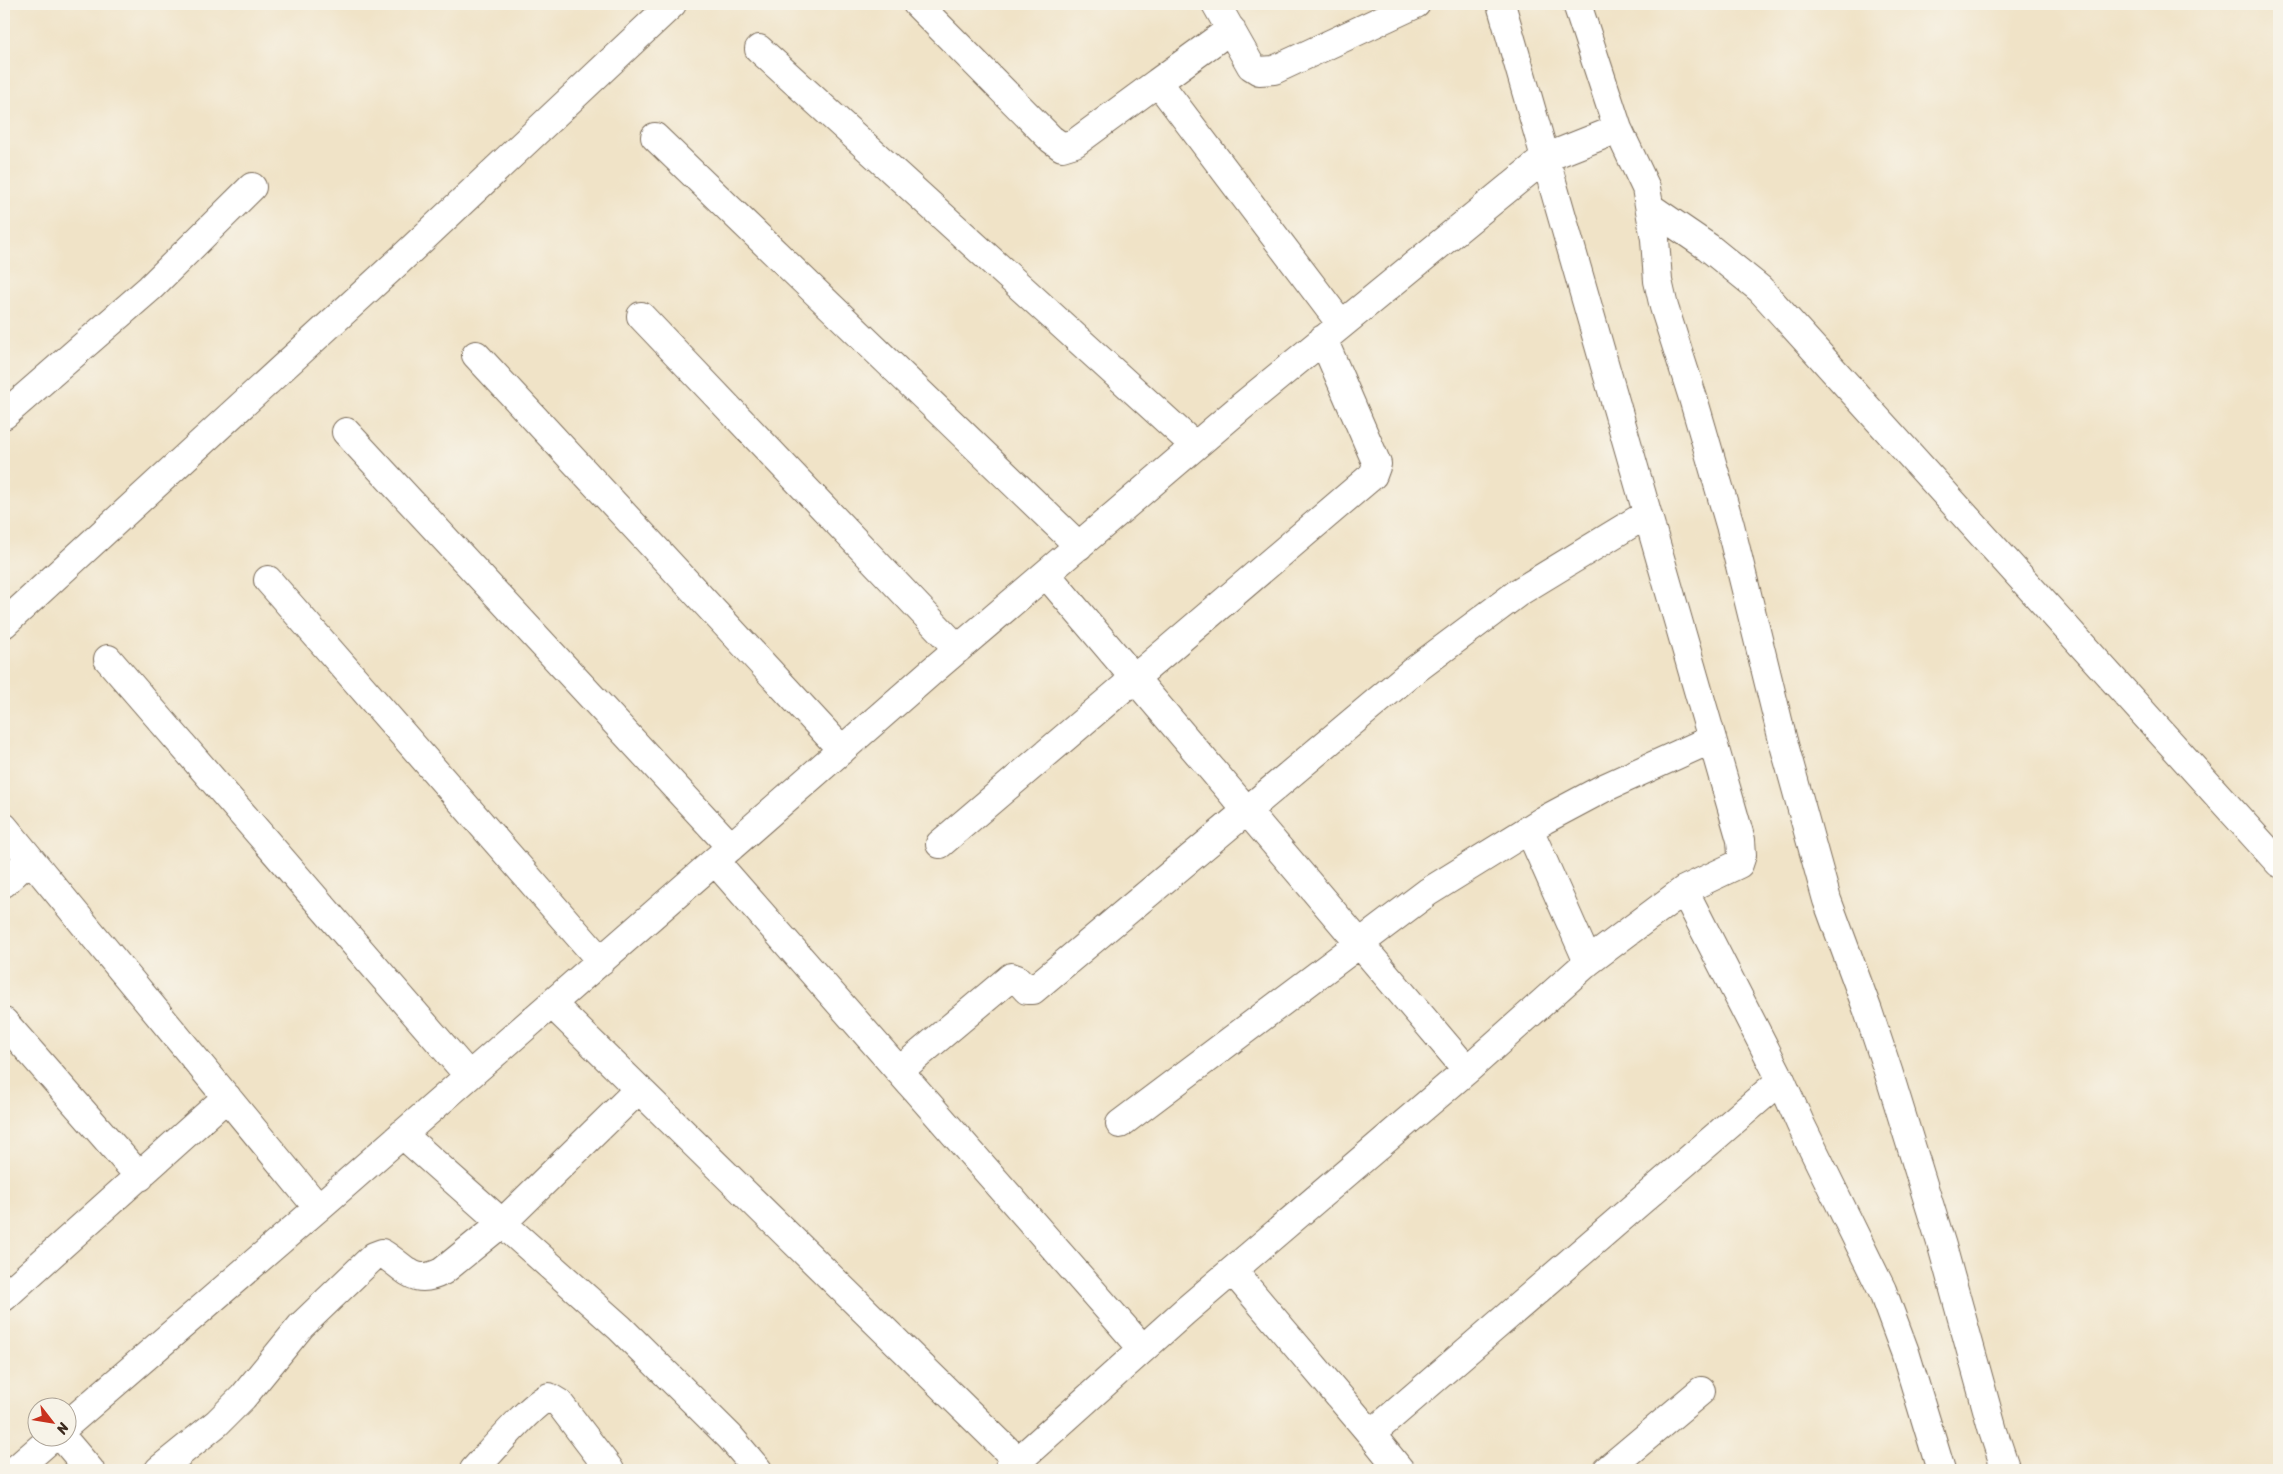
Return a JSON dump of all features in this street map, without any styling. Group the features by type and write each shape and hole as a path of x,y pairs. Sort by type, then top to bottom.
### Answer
{"street":[{"path":"4,624 400,260 672,4"},
{"path":"917,4 1051,139 1062,147 1075,143 1231,29"},
{"path":"1216,4 1251,66 1259,71 1274,70 1416,4"},
{"path":"552,1004 639,1089 1013,1466 1143,1349 1467,1070 1588,962 1684,890 1732,869 1742,859 1741,840 1647,514 1553,155 1501,4"},
{"path":"1577,4 1608,133 1638,169 1651,208 1658,281 1664,307 1694,398 1730,525 1783,741 1827,900 1868,1011 1894,1090 1942,1246 1993,1431 2006,1470"},
{"path":"759,49 1195,446"},
{"path":"940,844 1373,475 1377,464 1332,332 1158,82"},
{"path":"78,1415 958,649 1195,446 1332,332 1553,155 1608,133"},
{"path":"655,137 1079,546"},
{"path":"4,415 157,282 252,188"},
{"path":"1651,208 1708,247 1760,289 2279,863"},
{"path":"640,316 958,649"},
{"path":"476,356 842,750"},
{"path":"346,432 723,854 899,1071 1143,1349"},
{"path":"899,1071 1011,977 1017,979 1027,990 1033,990 1412,672 1519,592 1647,514"},
{"path":"1046,574 1467,1070"},
{"path":"268,580 601,961"},
{"path":"108,658 469,1076"},
{"path":"1120,1124 1428,892 1528,829 1604,788 1712,738"},
{"path":"4,827 318,1208"},
{"path":"1528,829 1588,962"},
{"path":"4,883 30,859"},
{"path":"1684,890 1781,1080 1801,1126 1882,1290 1905,1352 1941,1470"},
{"path":"4,1022 140,1177"},
{"path":"1371,1434 1781,1080"},
{"path":"159,1470 218,1423 243,1397 301,1326 376,1254 382,1253 418,1278 432,1276 455,1263 502,1223 639,1089"},
{"path":"4,1297 227,1098"},
{"path":"402,1134 620,1328 730,1437 758,1470"},
{"path":"1233,1271 1400,1470"},
{"path":"1607,1470 1701,1391"},
{"path":"474,1470 531,1410 545,1398 549,1397 558,1403 610,1470"},
{"path":"14,1470 42,1446"},
{"path":"70,1446 90,1470"}]}
